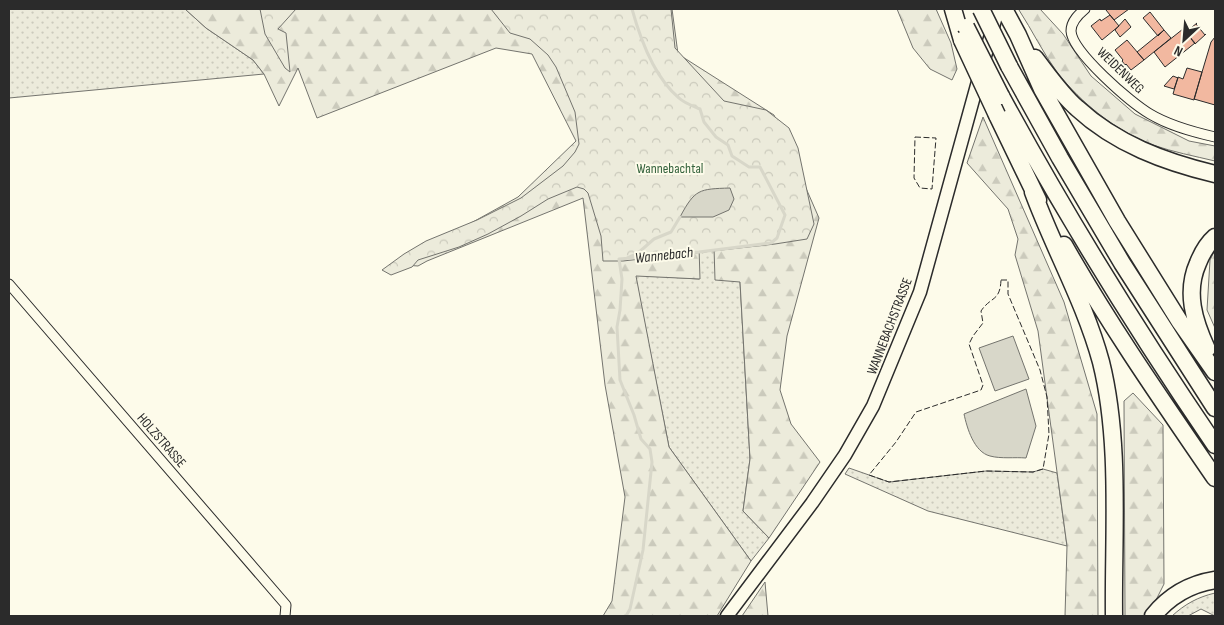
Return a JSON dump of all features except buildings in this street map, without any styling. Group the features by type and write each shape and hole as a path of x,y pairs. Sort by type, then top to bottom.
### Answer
{"highway":[{"path":"953,9 997,115 1033,192 1084,313 1100,360 1106,383 1112,432 1114,616"},
{"path":"957,9 964,33 1060,202 1174,384 1215,444"},
{"path":"981,9 1009,66 1060,158 1117,255 1215,408"},
{"path":"1004,9 1042,89 1117,221 1180,322 1215,372"},
{"path":"1018,35 1056,86 1077,108 1115,137 1148,153 1189,168 1215,174"},
{"path":"1033,192 1087,285 1153,388 1215,478"},
{"path":"1215,237 1201,257 1191,288 1197,323 1215,364"},
{"path":"1153,616 1162,605 1179,592 1196,584 1215,580"}],"main road":[{"name":"WANNEBACHSTRASSE","path":"727,616 812,503 844,455 873,406 920,292 998,9"}],"street":[{"name":"WEIDENWEG","path":"1085,9 1074,21 1072,33 1082,51 1112,85 1142,109 1162,121 1188,131 1215,137"},
{"name":"HOLZSTRASSE","path":"9,284 286,605 285,616"}],"green space":[{"path":"9,9 185,9 206,28 253,60 264,74 9,98"},
{"path":"185,9 672,9 678,54 774,115 819,218 787,336 780,390 791,424 820,462 769,538 743,511 750,459 740,282 715,280 714,247 699,247 700,279 636,276 669,447 751,561 717,616 603,616 612,601 625,497 605,385 583,198 418,266 403,265 417,253 518,197 576,141 532,54 496,48 317,118 298,68 279,106 264,74 253,60 206,28"},
{"path":"260,9 296,9 278,29 286,33 290,72 285,68 265,34"},
{"name":"Wannebachtal","path":"491,9 671,9 675,48 724,101 766,110 789,128 798,148 814,224 807,239 623,261 603,261 601,236 588,193 584,189 577,187 548,199 488,234 459,247 418,260 412,267 391,275 382,270 426,241 477,220 521,198 563,166 579,144 575,112 556,67 548,55 530,39 510,33"},
{"path":"897,9 936,9 951,43 957,69 952,80 930,69 913,48"},
{"path":"1040,9 1063,34 1091,76 1135,114 1189,141 1215,146 1215,161 1153,145 1126,132 1100,115 1077,95 1057,72 1019,10"},
{"path":"983,117 1064,302 1097,414 1098,616 1065,616 1067,546 1038,331 1015,255 1018,239 1008,209 967,163"},
{"path":"647,130 740,282 750,459 743,511 769,538 751,561 669,447 635,275 699,279"},
{"path":"1215,250 1215,328 1207,310 1210,260"},
{"path":"1133,393 1163,425 1164,584 1148,616 1125,616 1124,401"},
{"path":"849,468 889,482 986,471 1033,472 1043,469 1057,473 1067,546 928,511 845,474"},
{"path":"765,582 768,616 742,616"},
{"path":"1215,593 1215,616 1201,609 1188,616 1172,616 1192,602"}],"shaded area":[{"path":"730,188 734,199 729,210 713,217 680,217 690,201 699,192"},
{"path":"1013,336 1029,379 995,391 979,348"},
{"path":"1026,389 1036,426 1026,458 999,457 984,454 972,439 964,414"}],"waterway":[{"name":"Wannebach","path":"626,616 630,609 643,550 652,462 650,449 641,439 620,380 617,327 622,279 619,259 771,243 777,238 785,215 760,167 749,167 732,156 728,145 716,137 704,122 700,109 681,100 670,90 656,69 644,45 632,9"},
{"path":"627,258 638,253 654,239 671,232 680,217"}],"fence":[{"path":"915,137 936,138 932,189 920,188 914,178 915,137"},
{"path":"1001,280 1008,280 1008,294 1040,370 1047,397 1049,434 1043,469 1033,472 986,471 889,482 869,475 896,442 916,412 981,390 983,385 969,344 983,323 981,311 997,296 1001,280"}]}
